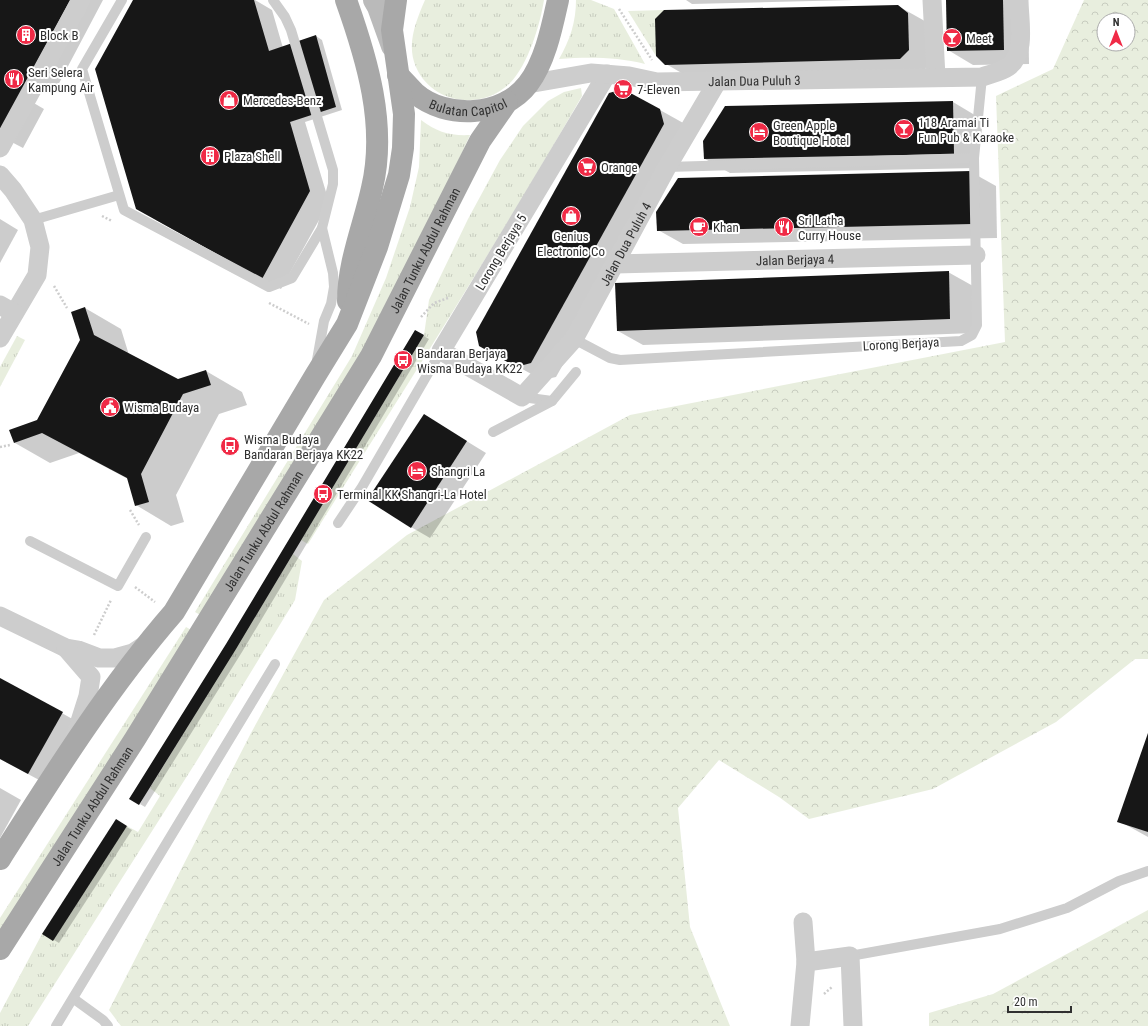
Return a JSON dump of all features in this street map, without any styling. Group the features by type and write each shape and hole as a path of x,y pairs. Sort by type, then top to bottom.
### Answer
{"main road":[{"path":"346,0 365,57 372,90 377,154 372,187 348,283 347,324"},
{"path":"0,859 70,751 145,645 174,612 347,324 377,247 399,175 403,148 404,114 392,30 396,0"},
{"name":"Bulatan Capitol","path":"398,75 416,94 438,106 461,111 479,111 507,102 528,84 544,52 552,30 558,0"},
{"name":"Jalan Tunku Abdul Rahman","path":"0,949 135,738 371,356 480,141 507,102"}],"street":[{"path":"0,148 81,0"},
{"path":"374,0 394,49"},
{"path":"932,0 936,77"},
{"name":"Jalan Dua Puluh 3","path":"528,84 591,73 657,82 982,77 1008,68 1017,59 1020,46 1019,0"},
{"name":"Lorong Berjaya 5","path":"441,351 607,74"},
{"name":"Jalan Dua Puluh 4","path":"522,397 574,339 667,167 717,82"},
{"path":"0,175 29,215 40,247 37,275 7,309 0,338"},
{"path":"0,190 29,215"},
{"name":"Jalan Berjaya 4","path":"615,264 976,255"},
{"path":"441,351 522,397"},
{"path":"0,616 66,648 78,650 99,658 115,658 133,653 145,645"},
{"path":"66,648 91,677 88,696 70,751"},
{"path":"800,1026 806,962 803,922"},
{"path":"806,962 850,963 853,1026"}],"lane":[{"path":"122,0 82,69 124,210 268,287 292,278 322,228 333,184 333,170 291,30 285,17 273,0"},
{"name":"Lorong Berjaya","path":"574,339 610,358 620,360 961,341 972,336 977,325 974,158 982,77"},
{"path":"667,167 974,158"},
{"path":"29,215 119,195"},
{"path":"315,376 324,321 331,304 334,287 333,273 322,228"},
{"path":"338,523 362,487 441,351"},
{"path":"493,432 552,401 576,372"},
{"path":"522,397 552,401"},
{"path":"30,541 121,582 146,537"},
{"path":"56,1026 74,999 276,664"},
{"path":"850,963 1000,929 1067,908 1118,881 1148,871"},
{"path":"74,999 103,1020 108,1026"}],"path":[{"path":"619,10 653,62"},
{"path":"50,281 67,308"},
{"path":"421,317 434,303 450,298"},
{"path":"0,447 10,445"},
{"path":"99,626 121,582 157,603"},
{"path":"823,997 825,992 850,963"}],"green space":[{"path":"425,0 544,0 540,21 528,55 516,75 510,83 499,92 486,98 472,100 445,96 423,79 416,67 412,50 413,33"},
{"path":"576,0 591,0 614,9 645,64 602,58 559,59 572,31"},
{"path":"1084,0 1148,0 1148,659 1135,659 1056,722 933,789 809,819 779,797 719,760 678,808 690,927 730,1026 121,1026 109,1010 251,733 324,600 407,535 630,415 1005,342 996,96 1053,69"},
{"path":"664,10 656,56 628,11"},
{"path":"581,88 582,96 447,321 308,544 301,540 424,335 429,300 468,219 500,160 523,126 548,101 564,92"},
{"path":"421,120 433,128 450,134 470,135 427,230 359,360 202,616 195,612 352,356 386,278 410,207 419,167"},
{"path":"17,336 25,340 0,387 0,367"},
{"path":"293,554 302,561 295,600 196,762 28,1026 0,1026 0,1013 42,934 127,826 138,832 160,796 150,788"},
{"path":"186,627 193,631 0,933 0,918"},
{"path":"1148,910 1148,1026 929,1026 929,1013 993,994"}],"building":[{"name":"Block B","path":"0,0 70,0 0,131"},
{"name":"Plaza Shell","path":"133,0 254,0 269,51 316,35 336,107 290,122 310,191 262,279 136,209 95,69"},
{"path":"946,0 1003,0 1004,50 947,51"},
{"path":"898,5 908,13 909,50 900,59 665,65 656,56 655,19 664,10"},
{"path":"623,89 660,109 664,124 531,363 516,367 479,346 476,332 609,93"},
{"path":"953,101 954,154 704,159 703,141 725,106"},
{"path":"971,171 972,224 657,231 656,212 678,178"},
{"path":"949,271 950,319 617,331 615,283"},
{"name":"Wisma Budaya","path":"85,307 94,335 178,379 206,370 211,385 183,394 141,474 149,502 135,506 127,478 42,433 14,443 9,430 37,420 80,340 71,312"},
{"path":"415,330 424,335 236,649 139,805 129,799 226,644"},
{"name":"Shangri La","path":"424,414 467,441 411,528 367,500"},
{"path":"0,678 63,712 28,774 0,759"},
{"path":"1148,733 1148,832 1117,822"},
{"path":"116,819 127,826 53,941 42,934"}],"place":[{"name":"Block B","path":"26,35"},
{"name":"Meet","path":"952,38"},
{"name":"Seri Selera Kampung Air","path":"14,79"},
{"name":"7-Eleven","path":"623,89"},
{"name":"Mercedes-Benz","path":"229,100"},
{"name":"118 Aramai Ti Fun Pub & Karaoke","path":"904,129"},
{"name":"Green Apple Boutique Hotel","path":"759,132"},
{"name":"Plaza Shell","path":"210,156"},
{"name":"Orange","path":"587,167"},
{"name":"Genius Electronic Co","path":"571,216"},
{"name":"Khan","path":"699,227"},
{"name":"Sri Latha Curry House","path":"784,227"},
{"name":"Bandaran Berjaya Wisma Budaya KK22","path":"403,360"},
{"name":"Wisma Budaya","path":"110,407"},
{"name":"Wisma Budaya Bandaran Berjaya KK22","path":"230,446"},
{"name":"Shangri La","path":"417,471"},
{"name":"Terminal KK Shangri-La Hotel","path":"323,494"}]}
